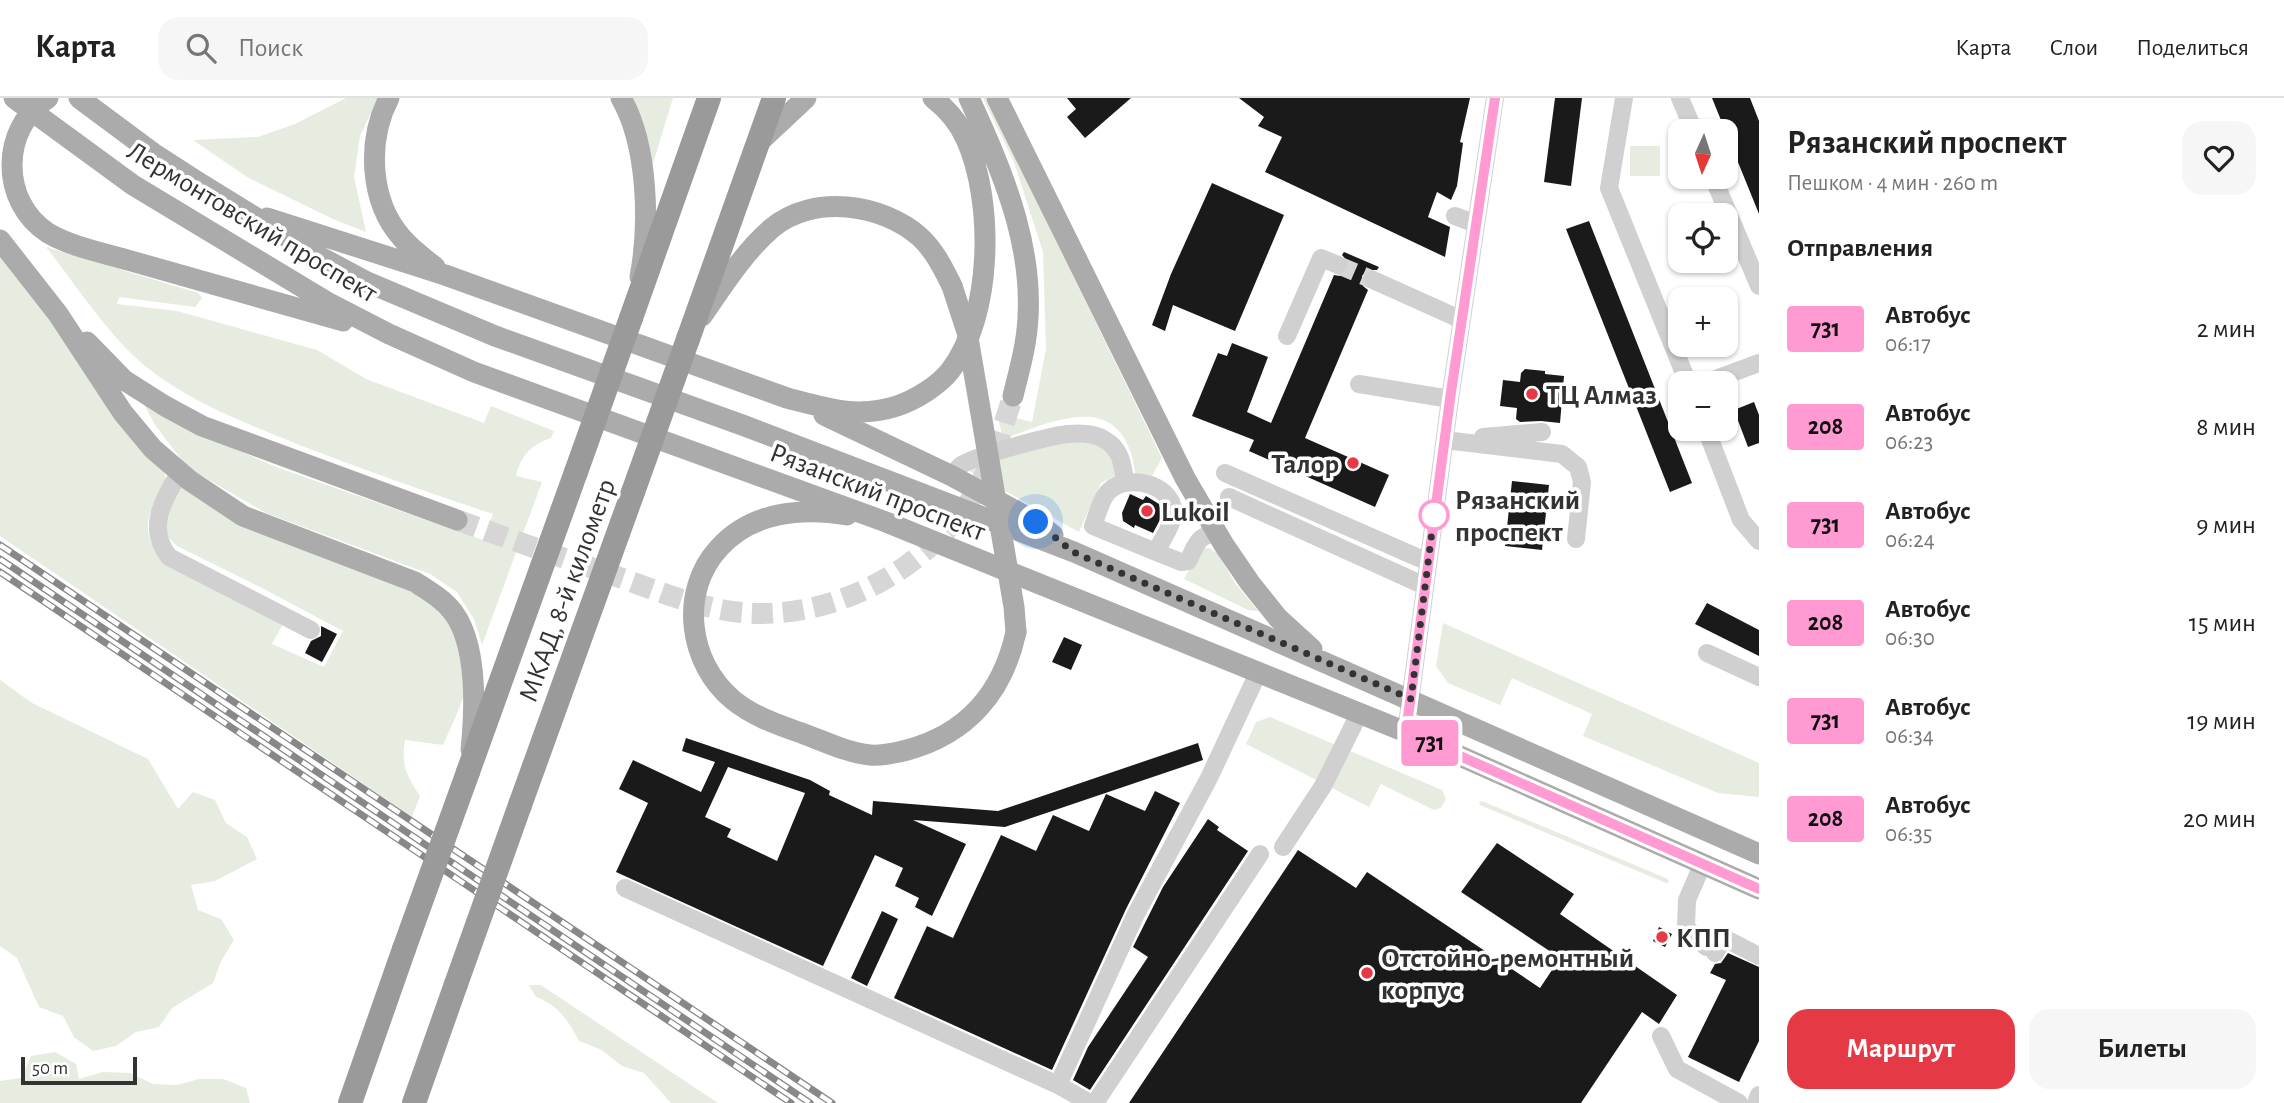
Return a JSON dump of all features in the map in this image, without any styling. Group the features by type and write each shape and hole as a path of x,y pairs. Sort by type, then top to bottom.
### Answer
{"highway":[{"name":"МКАД, 8-й километр","path":"350,1103 709,98"},
{"name":"МКАД, 8-й километр","path":"414,1103 774,98"},
{"path":"344,1103 360,1074"}],"main road":[{"name":"Лермонтовский проспект","path":"14,98 133,184 327,302 389,334 474,372"},
{"path":"48,98 31,111 23,122 12,148 11,175 19,202 47,232 124,259 389,334"},
{"name":"Лермонтовский проспект","path":"79,98 153,152 311,252 367,282 495,336"},
{"path":"389,98 380,117 374,150 379,193 388,217 403,240 445,275"},
{"path":"621,98 634,126 644,177 641,273 631,318"},
{"path":"679,182 702,98"},
{"path":"757,143 806,98"},
{"path":"787,398 844,412 868,412 896,406 916,398 949,373 970,335 981,293 985,245 981,192 965,136 956,121 933,98"},
{"path":"969,98 1010,194 1023,249 1027,296 1025,342 1013,397"},
{"path":"998,98 1185,478 1217,534 1278,618 1327,662"},
{"path":"688,339 741,262 772,228 801,212 832,206 864,210 895,220 920,237 939,258 967,332 1014,607 1016,632 1002,677 974,714 936,741 895,753 872,755 851,751 763,719 732,699 719,687 701,655 693,620 697,584 714,553 740,529 773,515 837,513 886,522"},
{"path":"245,212 302,227 445,275 787,398 952,476 1036,522 1073,552"},
{"path":"0,240 58,314 123,413 153,449 180,472 243,516 415,582 439,597 454,613 472,664 473,730 468,772"},
{"path":"58,314 124,380 202,426 457,520"},
{"name":"Рязанский проспект","path":"495,336 771,436 1073,552 1759,854"},
{"name":"Рязанский проспект","path":"474,372 886,522 1406,732 1759,889"}],"street":[{"path":"1406,732 1450,399 1495,98"},
{"path":"1624,98 1609,188 1683,371"},
{"path":"1680,98 1689,119"},
{"path":"1718,189 1759,286"},
{"path":"1455,216 1476,224"},
{"path":"1287,336 1321,258 1338,265"},
{"path":"1373,280 1462,320"},
{"path":"1737,371 1759,363"},
{"path":"1359,384 1450,399"},
{"path":"1445,440 1542,432"},
{"path":"952,476 961,465 978,458 1067,435 1095,435 1107,440 1116,450 1123,461 1125,482"},
{"path":"1445,440 1562,454 1578,467 1582,482 1576,539"},
{"path":"1711,441 1741,520 1759,541"},
{"path":"180,472 157,517 159,537 169,557 311,630"},
{"path":"1225,473 1428,562"},
{"path":"1161,489 1185,478"},
{"path":"1156,552 1173,516 1170,503 1161,489 1143,483 1125,482 1108,492 1093,526 1156,552 1181,562 1188,561 1200,538 1217,534"},
{"path":"1229,497 1424,586"},
{"path":"1707,653 1759,677"},
{"path":"1058,1085 1136,914 1209,778 1258,673"},
{"path":"1283,847 1324,786 1359,714"},
{"path":"625,888 1093,1103 1260,854"},
{"path":"1703,863 1686,900 1686,927 1710,950 1724,938 1759,956"},
{"path":"1661,1036 1677,1069 1739,1103"},
{"path":"1755,1103 1759,1095"}],"shaded area":[{"path":"346,98 378,98 360,136 354,177 366,232 335,220 247,177 193,140 258,137 295,124"},
{"path":"628,98 673,98 651,170"},
{"path":"983,98 986,98 1162,458 1152,476 1136,476 1130,451 1119,431 1106,421 1090,417 1054,421 1003,439 997,413 1032,422 1046,349 1043,252 1014,162"},
{"path":"1630,146 1660,146 1660,176 1630,176"},
{"path":"0,246 159,462 167,480 151,509 148,527 159,558 284,622 272,644 324,667 343,631 177,546 165,534 164,515 183,483 257,530 434,601 442,611 463,656 464,693 443,745 405,740 406,770 420,796 412,817 0,536"},
{"path":"46,247 198,293 202,298 195,307 119,297 117,304 177,311 317,350 366,379 484,423 491,406 554,431 551,438 538,444 520,462 516,476 542,482 482,645 474,619 457,592 430,574 266,513 187,467 155,425 138,393 199,433 276,467 483,540 493,514 302,446 221,412 181,391 131,354"},
{"path":"1089,438 1111,453 1117,475 1101,483 1079,532 966,469 1065,440"},
{"path":"1201,548 1209,548 1218,554 1235,583 1258,611 1248,610 1184,579"},
{"path":"1443,623 1759,763 1759,797 1718,793 1583,736 1592,714 1512,678 1500,705 1448,683 1436,666"},
{"path":"0,680 32,703 148,759 178,809 193,792 215,800 226,823 247,837 257,859 215,881 191,885 198,910 221,919 234,940 221,961 213,983 172,1008 159,1027 136,1032 116,1046 93,1051 74,1037 63,1016 39,1007 17,958 0,946"},
{"path":"1270,717 1442,790 1446,799 1441,808 1434,810 1381,784 1369,807 1246,744 1256,722"},
{"path":"1479,802 1668,879 1669,882 1480,805"},
{"path":"529,985 541,985 718,1103 671,1103 644,1073 622,1066 602,1050 579,1041 562,1014 536,997"},
{"path":"55,1052 76,1064 79,1079 103,1072 130,1073 153,1084 177,1085 199,1079 223,1079 246,1088 250,1103 0,1103 0,1081 21,1078 31,1056"}],"building":[{"path":"1067,98 1131,98 1085,138 1067,117 1076,109"},
{"path":"1239,98 1470,98 1460,142 1463,143 1457,186 1451,200 1437,192 1428,217 1450,227 1445,257 1265,172 1282,137 1258,126 1264,117"},
{"path":"1555,98 1582,98 1571,186 1544,182"},
{"path":"1712,98 1750,98 1759,121 1759,214 1738,162 1738,119 1721,119"},
{"path":"1212,183 1284,215 1235,331 1173,305 1165,331 1152,325 1171,274"},
{"path":"1589,221 1668,422 1668,441 1675,441 1692,483 1670,492 1566,229"},
{"path":"1344,252 1379,267 1377,270 1367,270 1362,276 1363,286 1368,290 1305,438 1389,475 1375,507 1249,451 1254,440 1192,416 1218,353 1227,356 1232,343 1268,357 1247,412 1271,423 1334,275 1340,276 1348,270 1349,263 1342,255"},
{"name":"ТЦ Алмаз","path":"1525,369 1564,376 1560,423 1520,422 1516,419 1517,408 1500,406 1503,380 1520,382 1521,373"},
{"path":"1754,402 1759,415 1759,443 1748,447 1738,421 1738,408"},
{"path":"1512,481 1549,485 1542,550 1505,546"},
{"path":"1130,494 1143,500 1146,496 1159,504 1162,516 1153,533 1135,525 1134,528 1123,521 1122,513"},
{"path":"1707,603 1759,630 1759,656 1695,624"},
{"path":"321,626 337,634 322,662 305,653 311,641 321,636"},
{"path":"1064,637 1082,645 1071,670 1052,662"},
{"path":"686,738 810,780 830,791 829,795 872,815 873,801 998,811 1198,743 1203,760 1005,827 913,820 966,844 932,916 915,907 919,898 895,886 903,868 875,855 823,966 616,872 648,803 619,789 633,760 701,792 715,762 682,751","holes":["728,767 805,793 777,861 727,837 731,829 705,817"]},
{"path":"1155,791 1180,803 1126,909 1052,1070 894,998 927,926 953,938 1001,835 1036,851 1053,815 1089,831 1106,794 1145,811"},
{"path":"1208,819 1219,827 1217,830 1248,851 1090,1090 1073,1080 1088,1047 1148,957 1133,947 1163,887"},
{"name":"Отстойно-ремонтный корпус","path":"1497,843 1574,894 1560,914 1677,995 1659,1024 1642,1012 1581,1103 1129,1103 1298,850 1356,888 1367,872 1540,988 1560,958 1461,892"},
{"path":"882,911 898,919 867,986 851,978"},
{"name":"КПП","path":"1659,927 1672,934 1665,947 1653,941"},
{"path":"1728,953 1759,967 1759,1041 1739,1082 1688,1057 1726,980 1710,973 1715,964 1721,963"}],"tunnel":[{"path":"1338,265 1373,280"},
{"path":"457,520 704,606 756,613 794,611 832,603 868,588 901,569 931,545 958,517 979,486 994,453 1013,396"}],"railway":[{"path":"0,545 832,1103"},
{"path":"0,559 810,1103"},
{"path":"0,572 791,1103"}],"bus line":[{"name":"731","path":"1495,98 1450,399 1406,732 1759,889"}],"place":[{"name":"ТЦ Алмаз","path":"1532,394"},
{"name":"Талор","path":"1353,463"},
{"name":"Lukoil","path":"1147,511"},
{"name":"Рязанский проспект","path":"1434,515"},
{"name":"КПП","path":"1662,937"},
{"name":"Отстойно-ремонтный корпус","path":"1367,973"}],"route":[{"path":"1036,522 1073,552 1411,699 1434,515"}]}
